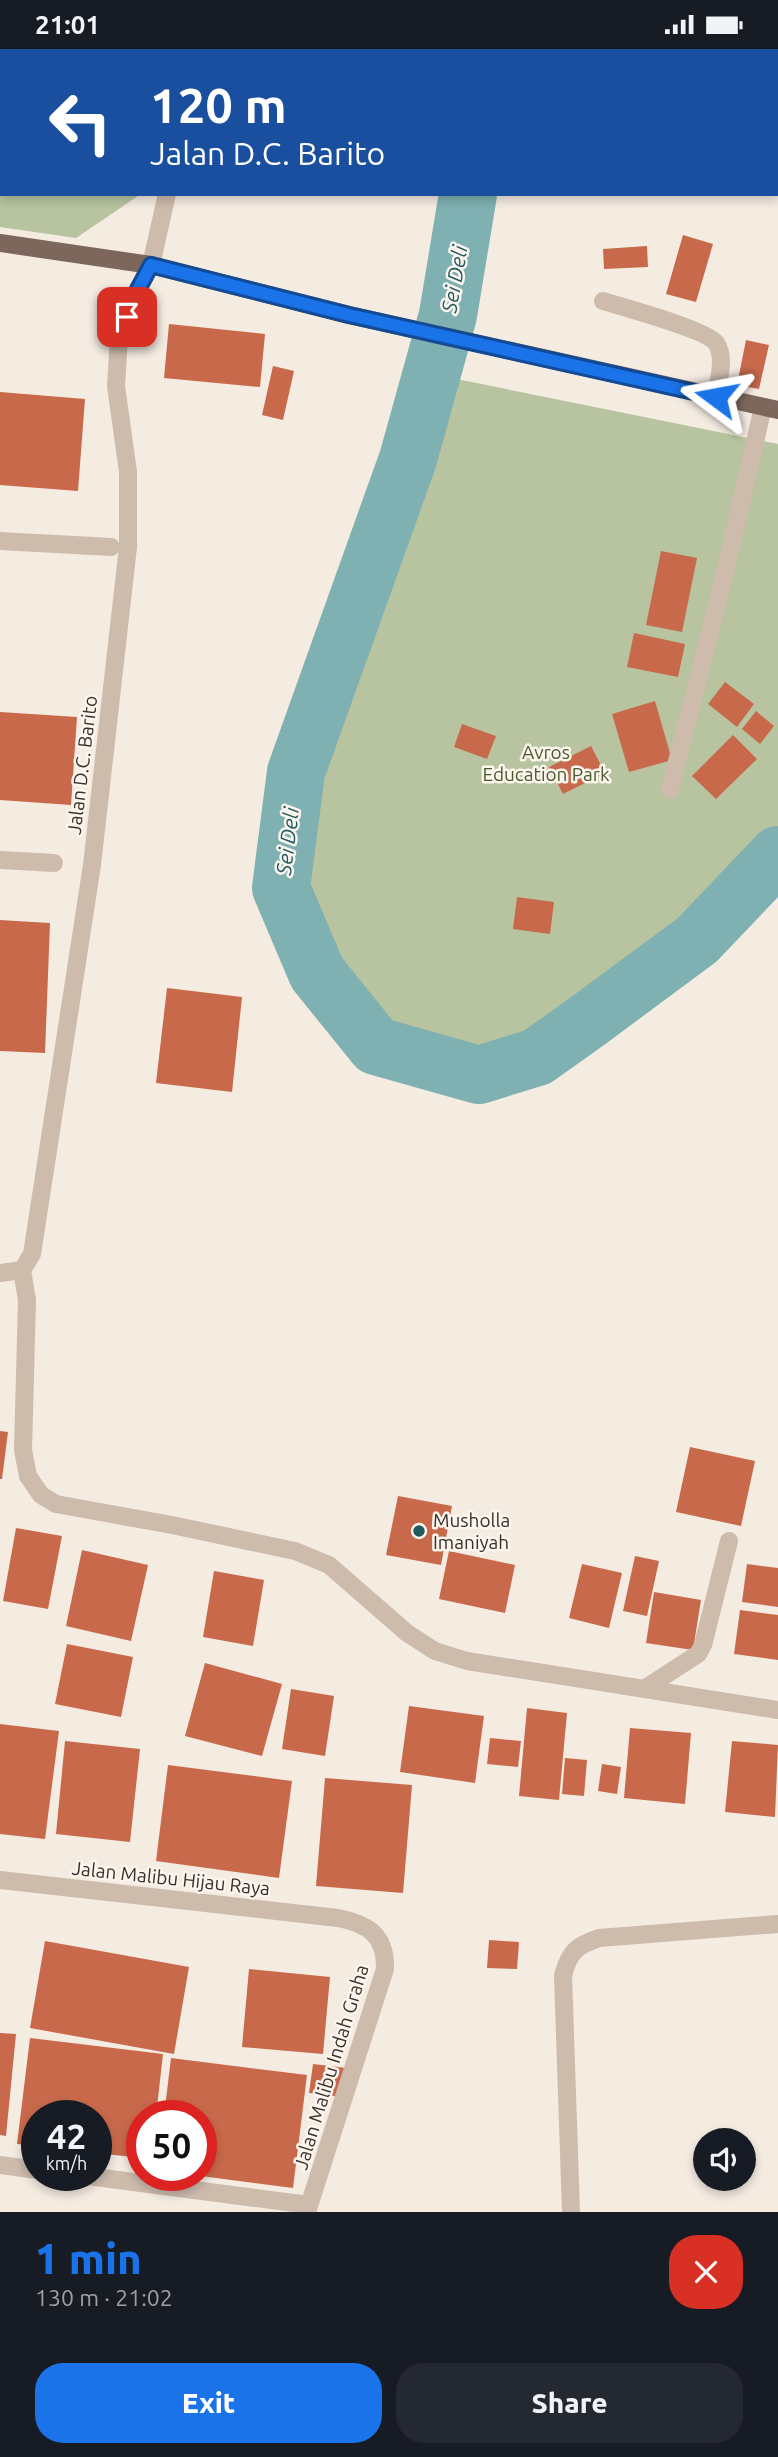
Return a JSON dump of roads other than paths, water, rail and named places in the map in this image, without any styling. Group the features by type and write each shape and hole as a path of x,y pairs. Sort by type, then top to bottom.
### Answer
{"main road":[{"path":"0,243 151,265 349,315 771,408"}],"street":[{"name":"Jalan D.C. Barito","path":"22,1270 32,1254 92,865 128,547 128,472 116,386 119,338 135,295 151,265 167,196"},
{"path":"603,301 671,322 711,338 718,344 721,359 716,397"},
{"path":"670,789 771,408"},
{"path":"0,541 111,547"},
{"path":"0,860 54,863"},
{"path":"0,1273 22,1270 27,1300 23,1450 28,1476 41,1495 56,1504 295,1551 329,1565 407,1633 435,1651 467,1661 778,1710"},
{"path":"644,1689 698,1654 729,1541"},
{"name":"Jalan Malibu Hijau Raya","path":"0,1879 338,1918"},
{"name":"Jalan Malibu Indah Graha","path":"308,2209 385,1969 382,1945 373,1931 359,1922 338,1918"},
{"path":"571,2212 563,1975 568,1957 582,1944 599,1938 778,1924"},
{"path":"0,2165 21,2168"},
{"path":"112,2180 308,2209"}],"waterway":[{"name":"Sei Deli","path":"468,196 448,315 408,459 296,772 281,888 317,973 376,1046 479,1075 537,1057 589,1020 697,940 778,855"}],"place":[{"name":"Musholla Imaniyah","path":"419,1531"}],"park label":[{"name":"Avros Education Park","path":"546,763"}]}
